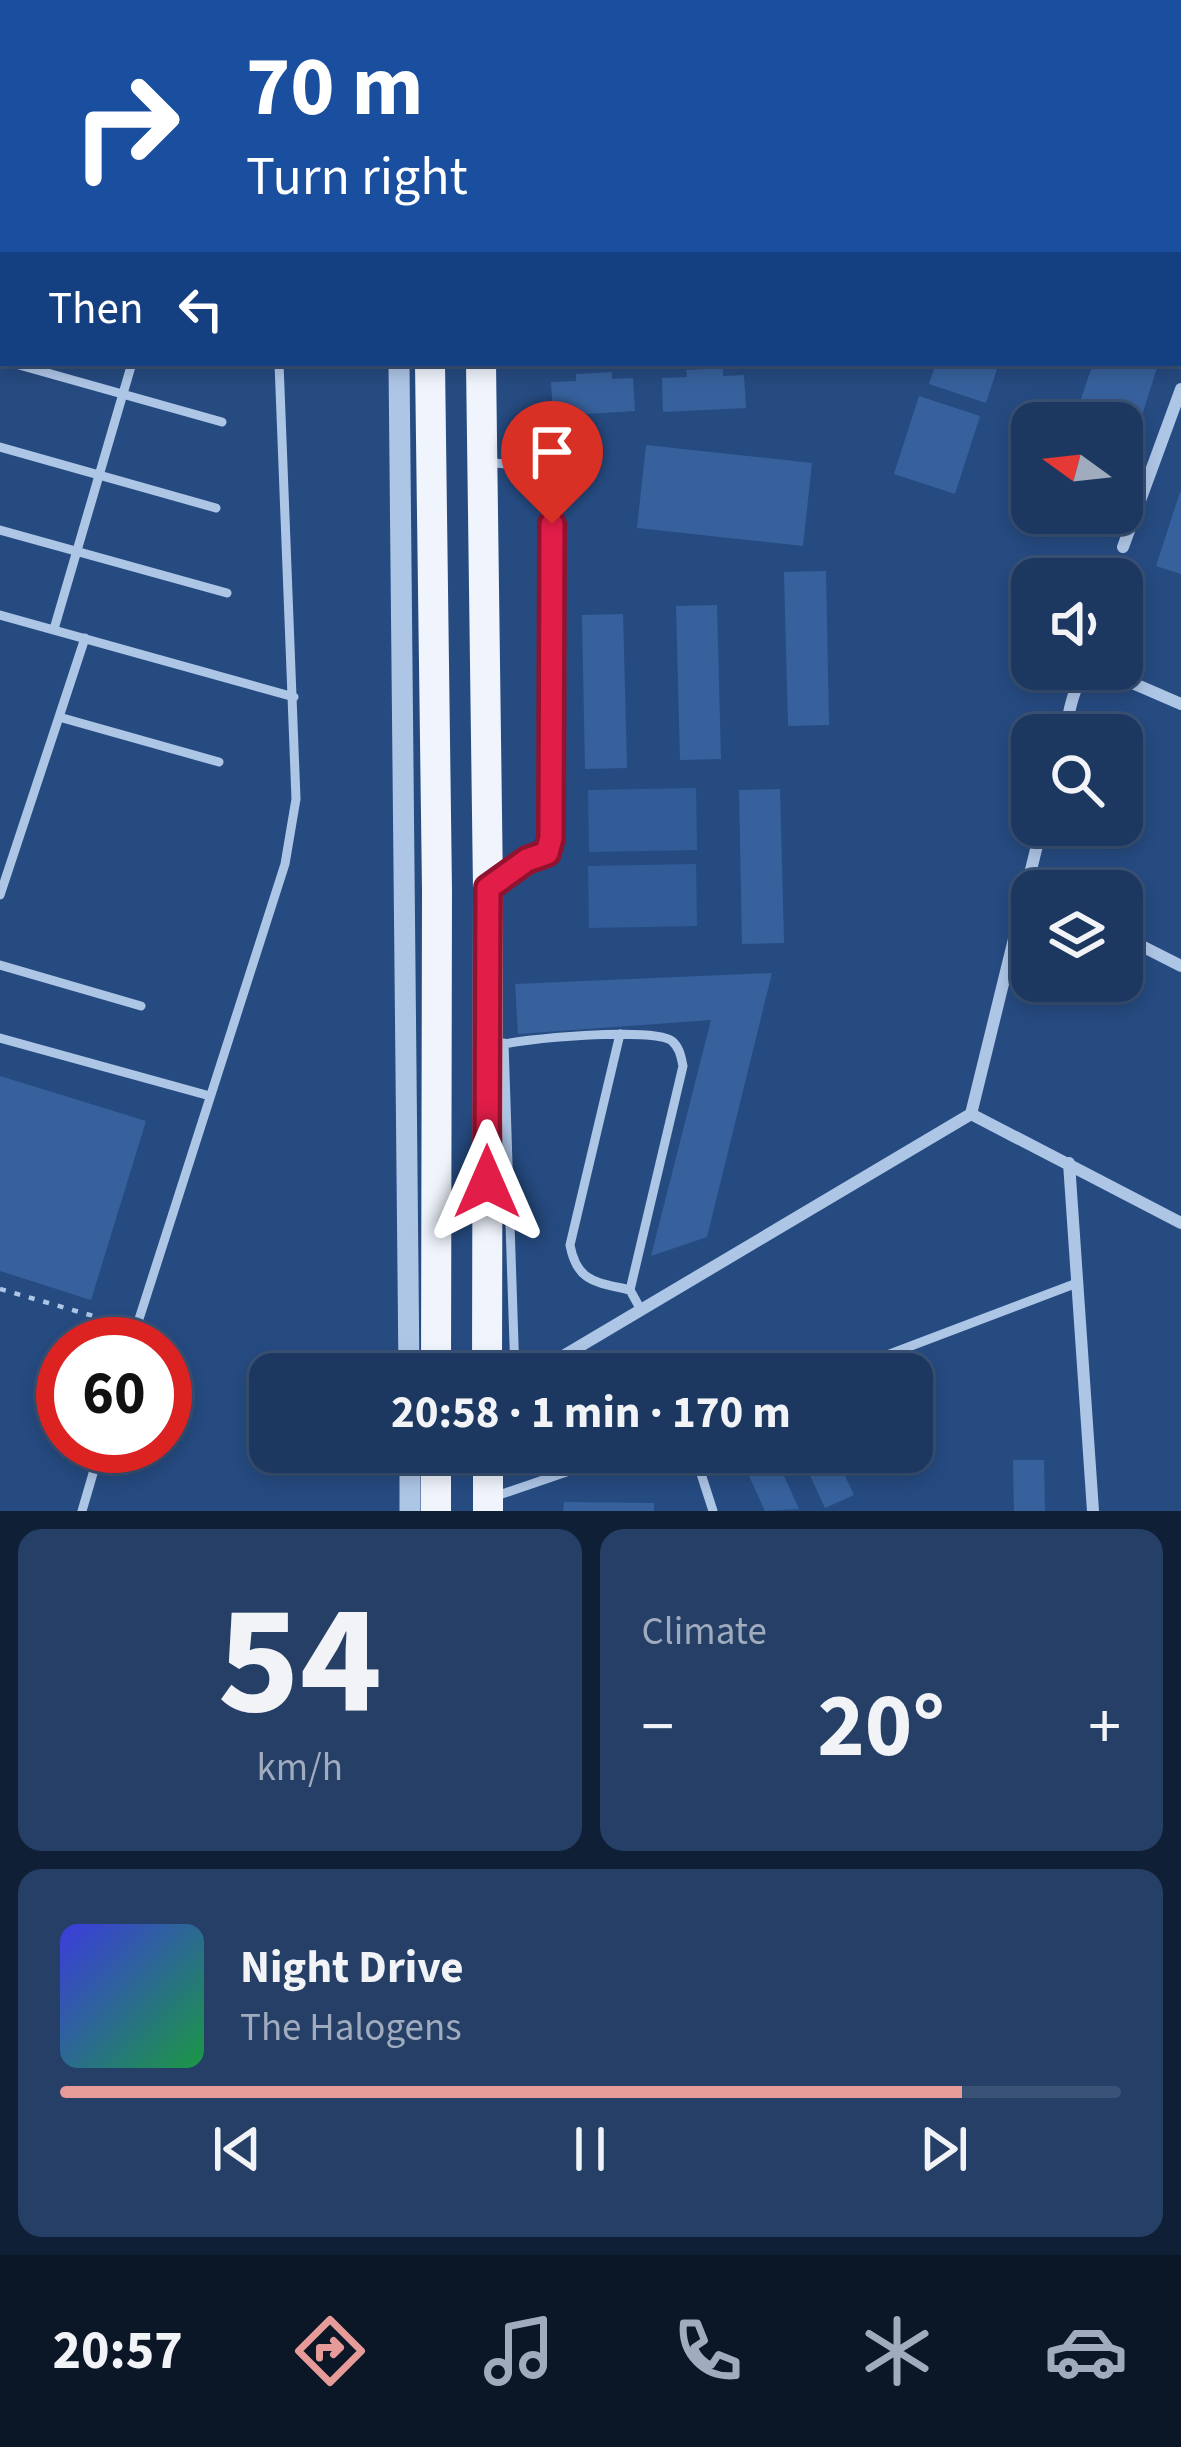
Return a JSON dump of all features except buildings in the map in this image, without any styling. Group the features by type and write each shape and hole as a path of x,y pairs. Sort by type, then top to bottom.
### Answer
{"main road":[{"path":"430,366 436,1353"},
{"path":"482,366 488,888 495,1046 488,1353"},
{"path":"436,1473 436,1511"},
{"path":"488,1473 488,1505"}],"street":[{"path":"399,366 409,1353"},
{"path":"1123,547 1181,389"},
{"path":"1069,714 1078,679 1100,669 1181,704"},
{"path":"1143,947 1181,966"},
{"path":"568,1353 971,1114 1011,964"},
{"path":"971,1114 1181,1223"},
{"path":"1069,1162 1094,1511"},
{"path":"410,1473 410,1511"}],"lane":[{"path":"23,366 221,422"},
{"path":"54,629 131,366"},
{"path":"139,1317 285,864 296,799 279,366"},
{"path":"0,447 216,508"},
{"path":"483,462 545,468 552,479 551,838 547,853 527,860 488,888"},
{"path":"0,530 227,593"},
{"path":"0,631 2,616 294,697"},
{"path":"0,895 85,638"},
{"path":"58,717 219,762"},
{"path":"0,965 141,1006"},
{"path":"620,1034 570,1245 581,1274 630,1290"},
{"path":"513,1353 495,1046 659,1034 681,1053 683,1066 630,1290 641,1310"},
{"path":"0,1038 210,1096"},
{"path":"892,1353 1077,1283"},
{"path":"82,1511 93,1473"},
{"path":"488,1505 571,1473"},
{"path":"701,1473 713,1511"}],"path":[{"path":"0,1289 97,1317"}],"shaded area":[{"path":"696,788 697,850 589,852 588,790"},
{"path":"696,864 697,926 589,928 588,866"}],"route":[{"path":"487,1182 488,888 527,860 547,853 551,838 552,524"}]}
